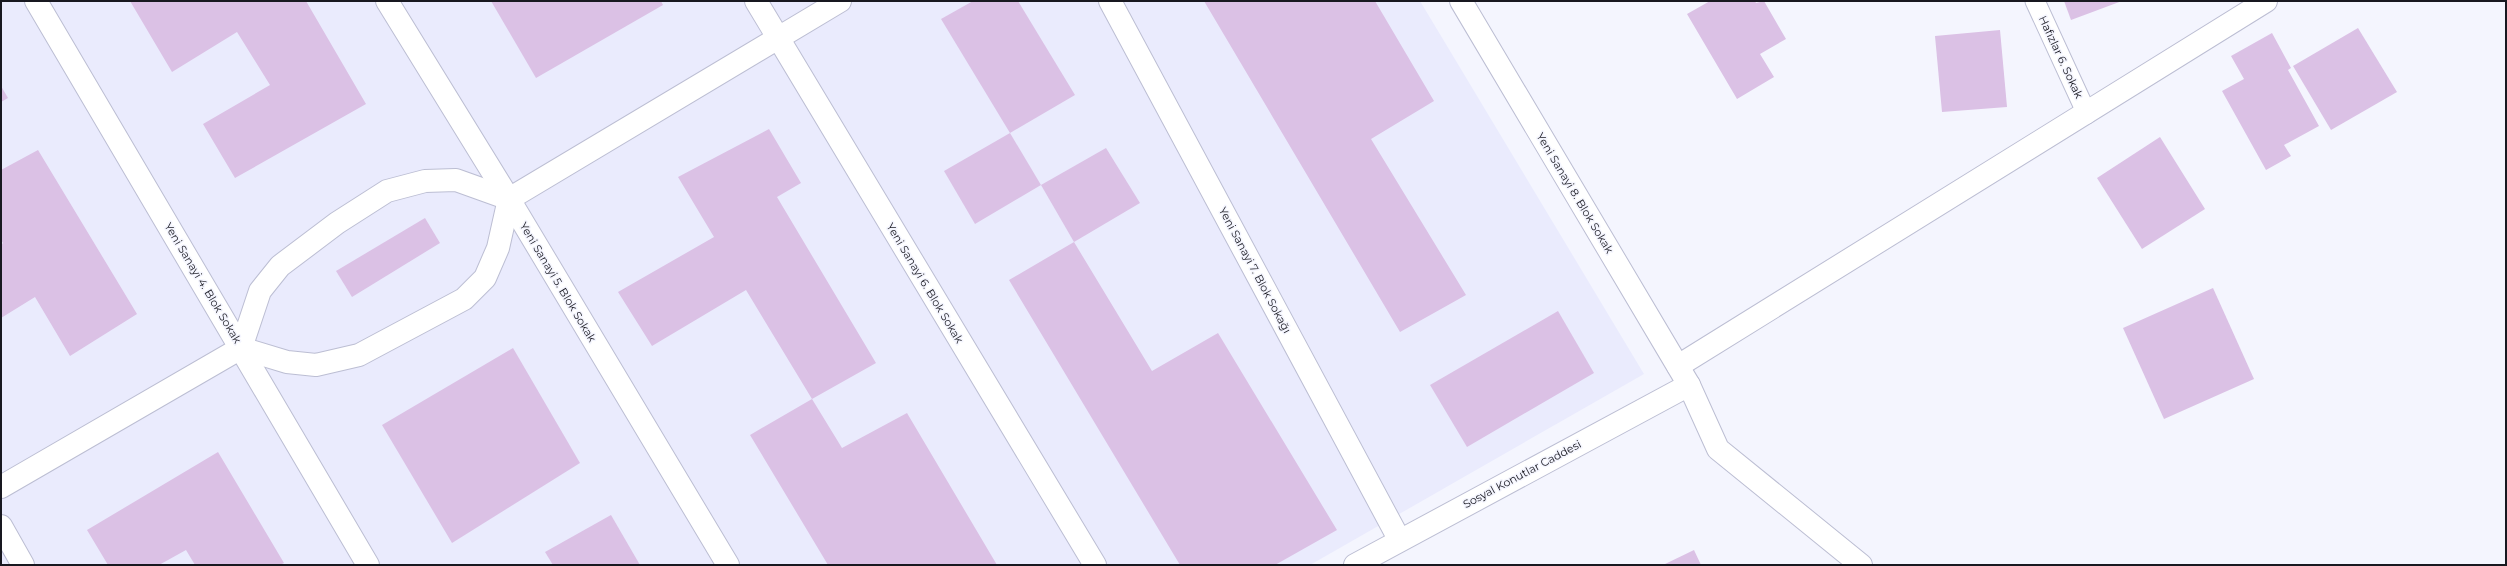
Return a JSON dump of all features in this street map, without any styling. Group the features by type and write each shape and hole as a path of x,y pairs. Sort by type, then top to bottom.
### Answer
{"street":[{"name":"Yeni Sanayi 4. Blok Sokak","path":"36,1 368,565"},
{"name":"Yeni Sanayi 5. Blok Sokak","path":"386,1 509,199 728,565"},
{"name":"Yeni Sanayi 6. Blok Sokak","path":"756,1 1095,565"},
{"path":"241,348 287,362 316,365 359,355 464,299 485,278 498,248 509,199 840,1"},
{"name":"Yeni Sanayi 7. Blok Sokağı","path":"1110,1 1400,539"},
{"name":"Yeni Sanayi 8. Blok Sokak","path":"1461,1 1689,385 1718,449 1861,565"},
{"path":"1678,366 2087,114 2266,1"},
{"path":"1,486 241,348 260,291 280,266 337,223 387,191 425,181 456,180 509,199"},
{"name":"Sosyal Konutlar Caddesi","path":"1355,565 1400,539 1689,385"},
{"path":"1,526 23,565"}],"lane":[{"name":"Hafızlar 6. Sokak","path":"2035,1 2087,114"}],"shaded area":[{"path":"1,1 1420,1 1644,374 1310,565 1,565"}],"building":[{"path":"130,1 306,1 366,104 235,178 203,124 270,85 237,32 172,72"},
{"path":"491,1 661,1 663,5 536,78"},
{"path":"973,1 1018,1 1075,95 1010,133 941,19"},
{"path":"1204,1 1375,1 1434,101 1371,139 1466,295 1400,332"},
{"path":"1710,1 1755,1 1756,3 1764,1 1786,39 1760,54 1774,77 1737,99 1687,14"},
{"path":"2064,1 2122,1 2071,20"},
{"path":"2358,28 2397,92 2331,130 2293,66"},
{"path":"2000,30 2007,107 1942,112 1935,36"},
{"path":"2272,33 2291,68 2288,70 2319,126 2284,145 2291,156 2266,170 2222,91 2244,79 2231,56"},
{"path":"1,86 8,98 1,102"},
{"path":"769,129 801,183 777,197 876,363 812,399 746,290 652,346 618,292 714,237 678,177"},
{"path":"1010,133 1041,185 975,224 944,171"},
{"path":"2160,137 2205,209 2142,249 2097,178"},
{"path":"1106,148 1140,203 1074,242 1041,185"},
{"path":"38,150 137,314 70,356 35,297 1,318 1,245 3,243 1,240 1,170"},
{"path":"425,218 440,243 352,297 336,271"},
{"path":"1074,242 1152,371 1218,333 1337,530 1275,565 1180,565 1009,280"},
{"path":"2213,288 2254,379 2164,419 2123,328"},
{"path":"1558,311 1594,373 1467,447 1430,385"},
{"path":"513,348 580,463 452,543 382,425"},
{"path":"812,399 842,448 907,413 997,565 828,565 750,435"},
{"path":"218,452 284,563 280,565 195,565 186,550 159,565 108,565 87,530"},
{"path":"611,515 640,565 553,565 545,552"},
{"path":"1694,550 1701,565 1663,565"}]}
